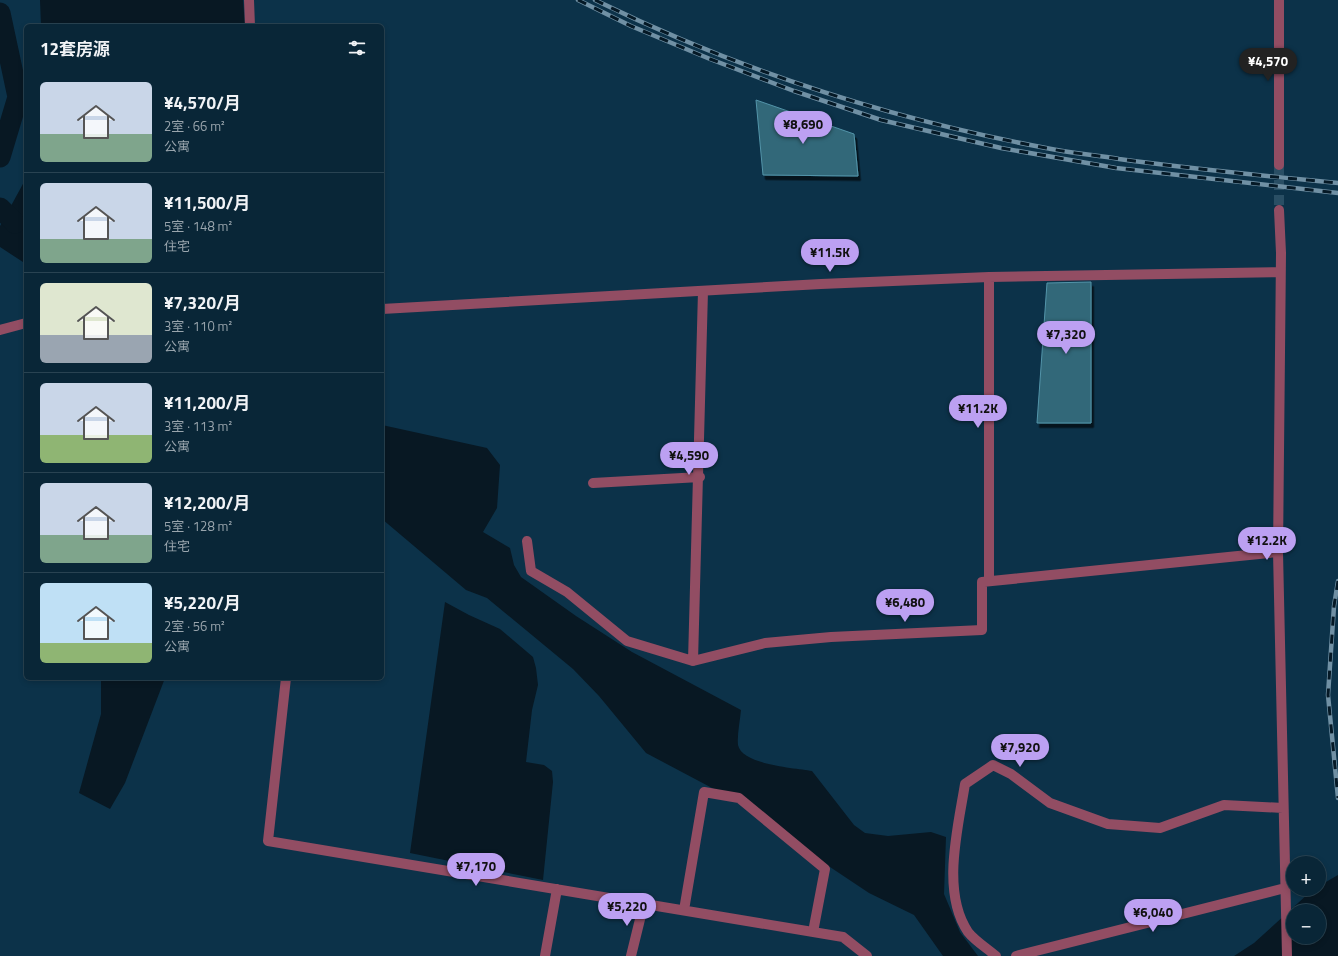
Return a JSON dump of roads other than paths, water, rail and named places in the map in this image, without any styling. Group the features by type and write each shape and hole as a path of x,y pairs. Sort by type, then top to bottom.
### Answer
{"street":[{"path":"249,0 250,24"},
{"path":"1279,0 1279,165"},
{"path":"1279,210 1278,552 1287,956"},
{"path":"384,309 989,277 1280,272"},
{"path":"989,277 990,581"},
{"path":"693,661 700,477 703,291"},
{"path":"0,330 24,324"},
{"path":"593,483 700,477"},
{"path":"527,540 531,571 567,592 627,641 693,661 772,643 831,637 982,630 982,582 1278,552"},
{"path":"286,680 268,841 843,937 867,956"},
{"path":"996,956 969,932 956,903 954,869 965,784 993,765 1011,774 1050,803 1108,824 1160,828 1224,804 1284,808"},
{"path":"684,910 704,792 739,798 825,869 813,932"},
{"path":"1016,956 1285,888"},
{"path":"546,956 557,889"},
{"path":"631,956 644,903"}],"water":[{"path":"40,0 243,0 245,24 41,24"},
{"path":"24,182 24,263 0,247 0,226"},
{"path":"384,425 487,448 500,465 497,508 483,532 510,548 514,565 521,577 576,616 632,652 741,710 738,745 742,752 749,757 770,764 812,771 854,825 865,833 888,836 931,832 946,837 944,894 960,932 978,956 943,956 914,915 869,893 827,865 763,815 646,753 599,696 573,669 487,598 466,590 384,521"},
{"path":"445,602 500,629 533,657 538,685 532,710 526,762 544,765 552,771 553,782 543,880 410,853"},
{"path":"101,680 164,680 125,783 110,809 79,793 101,714"},
{"path":"1338,875 1338,956 1234,956 1254,943 1286,914 1286,944 1326,944 1326,904 1297,904 1306,896 1326,896 1326,882"}],"waterway":[{"path":"0,13 18,97 0,157"},
{"path":"0,208 15,223"}],"tunnel":[{"path":"1279,165 1279,210"}],"railway":[{"path":"578,0 631,26 710,59 794,91 881,120 1001,148 1116,168 1338,193"},
{"path":"595,0 704,49 759,70 872,107 930,122 988,136 1064,151 1174,166 1338,183"},
{"path":"1338,581 1334,606 1328,695 1338,798"}]}
